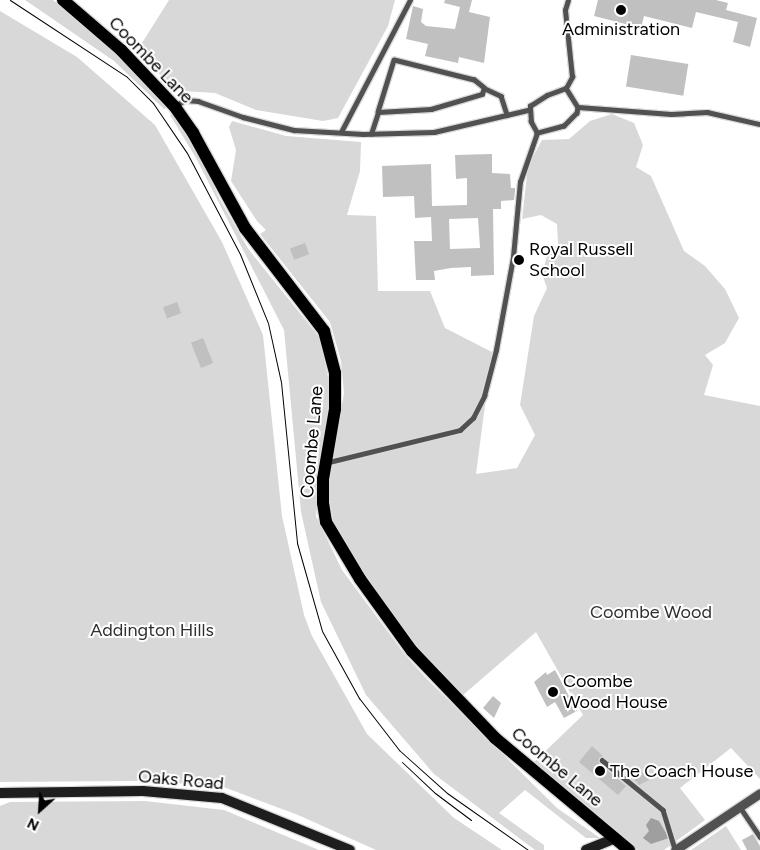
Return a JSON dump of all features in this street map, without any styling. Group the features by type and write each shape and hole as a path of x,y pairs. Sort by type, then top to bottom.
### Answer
{"main road":[{"name":"Coombe Lane","path":"63,0 121,50 175,107 193,133 246,228 324,331 335,373 336,409 322,484 326,522 360,579 412,651 495,738 629,850"}],"street":[{"name":"Oaks Road","path":"0,793 144,791 222,798 350,850"},
{"path":"675,850 760,792"},
{"path":"586,850 615,838"}],"lane":[{"path":"341,132 410,0"},
{"path":"175,107 186,100 198,100 243,117 294,130 371,134 434,132 528,110 547,95 566,88 572,77 566,10 568,0"},
{"path":"371,134 394,60 474,80 484,88 501,96 507,115"},
{"path":"378,112 431,109 482,94 484,88"},
{"path":"537,133 564,126 577,112 578,107 566,88"},
{"path":"578,107 671,114 707,112 760,124"},
{"path":"325,462 460,430 473,418 484,396 496,350 513,257 520,182 537,133 528,110"},
{"path":"602,760 663,810 675,850"},
{"path":"740,807 760,838"}],"green space":[{"path":"25,0 53,0 109,47 168,106 164,109 114,61"},
{"path":"169,0 395,0 388,26 338,118 323,121 256,110 215,93 183,91 169,84 137,51"},
{"name":"Addington Hills","path":"0,11 77,57 155,125 222,242 263,335 282,516 304,615 312,636 367,734 454,818 502,850 376,850 298,815 221,786 140,781 0,782"},
{"path":"172,114 202,159 219,198 249,250 320,338 328,377 328,407 316,516 342,570 406,656 428,680 557,808 600,838 586,838 525,790 499,813 544,845 544,850 535,850 434,774 366,695 321,602 301,512 284,330 196,158 170,115"},
{"name":"Coombe Wood","path":"612,114 634,123 643,145 636,167 651,176 684,251 705,266 725,289 739,318 725,343 705,355 713,365 704,395 760,406 760,779 731,748 680,788 705,820 664,850 638,850 533,763 583,715 536,632 463,695 419,650 349,552 333,520 328,488 344,393 341,361 330,322 260,234 266,230 257,221 231,181 236,150 229,127 232,121 286,136 361,142 360,171 347,215 376,216 378,291 430,291 445,328 492,352 476,474 517,468 535,435 520,405 534,316 547,288 542,274 547,256 558,244 557,224 541,215 522,219 528,166 542,140 569,139 590,121"},
{"path":"145,801 224,810 319,850 0,850 0,806 10,802"},
{"path":"726,826 741,850 691,850"}],"shaded area":[{"path":"651,818 659,821 669,838 651,844 643,838 649,831 646,825"}],"building":[{"path":"445,0 472,0 469,12 490,17 484,63 459,57 458,63 425,56 428,44 406,39 413,6 423,9 421,22 426,26 455,29 460,7 444,3"},
{"path":"598,0 716,0 728,3 726,10 757,18 750,47 733,42 738,22 696,12 692,28 644,16 641,28 594,16"},
{"path":"631,55 688,64 683,96 626,87"},
{"path":"492,154 492,173 510,174 511,188 515,188 514,200 501,201 501,209 493,209 494,275 471,276 471,267 451,268 434,271 435,280 416,280 414,241 432,241 431,217 415,218 414,196 383,197 382,166 431,164 432,206 467,205 467,178 456,179 455,155","holes":["478,218 480,248 450,249 449,219"]},
{"path":"305,243 309,254 294,260 290,248"},
{"path":"177,302 181,313 167,318 163,307"},
{"path":"203,338 213,363 201,368 191,343"},
{"name":"Coombe Wood House","path":"555,670 577,711 564,718 555,702 547,707 534,682 546,672 547,675"},
{"path":"493,696 501,703 494,718 483,708"},
{"name":"The Coach House","path":"592,746 603,756 599,758 599,763 626,786 618,795 579,762"},
{"path":"641,771 649,780 639,785 631,775"},
{"path":"753,834 760,846 760,850 747,850 742,840"}],"tram line":[{"path":"10,0 127,77 153,103 187,153 240,254 268,323 281,382 297,543 322,631 359,698 399,750 447,793 528,850"},
{"path":"402,762 435,793 471,820"}],"place":[{"name":"Administration","path":"621,10"},
{"name":"Royal Russell School","path":"519,260"},
{"name":"Coombe Wood House","path":"553,692"},
{"name":"The Coach House","path":"600,771"}]}
